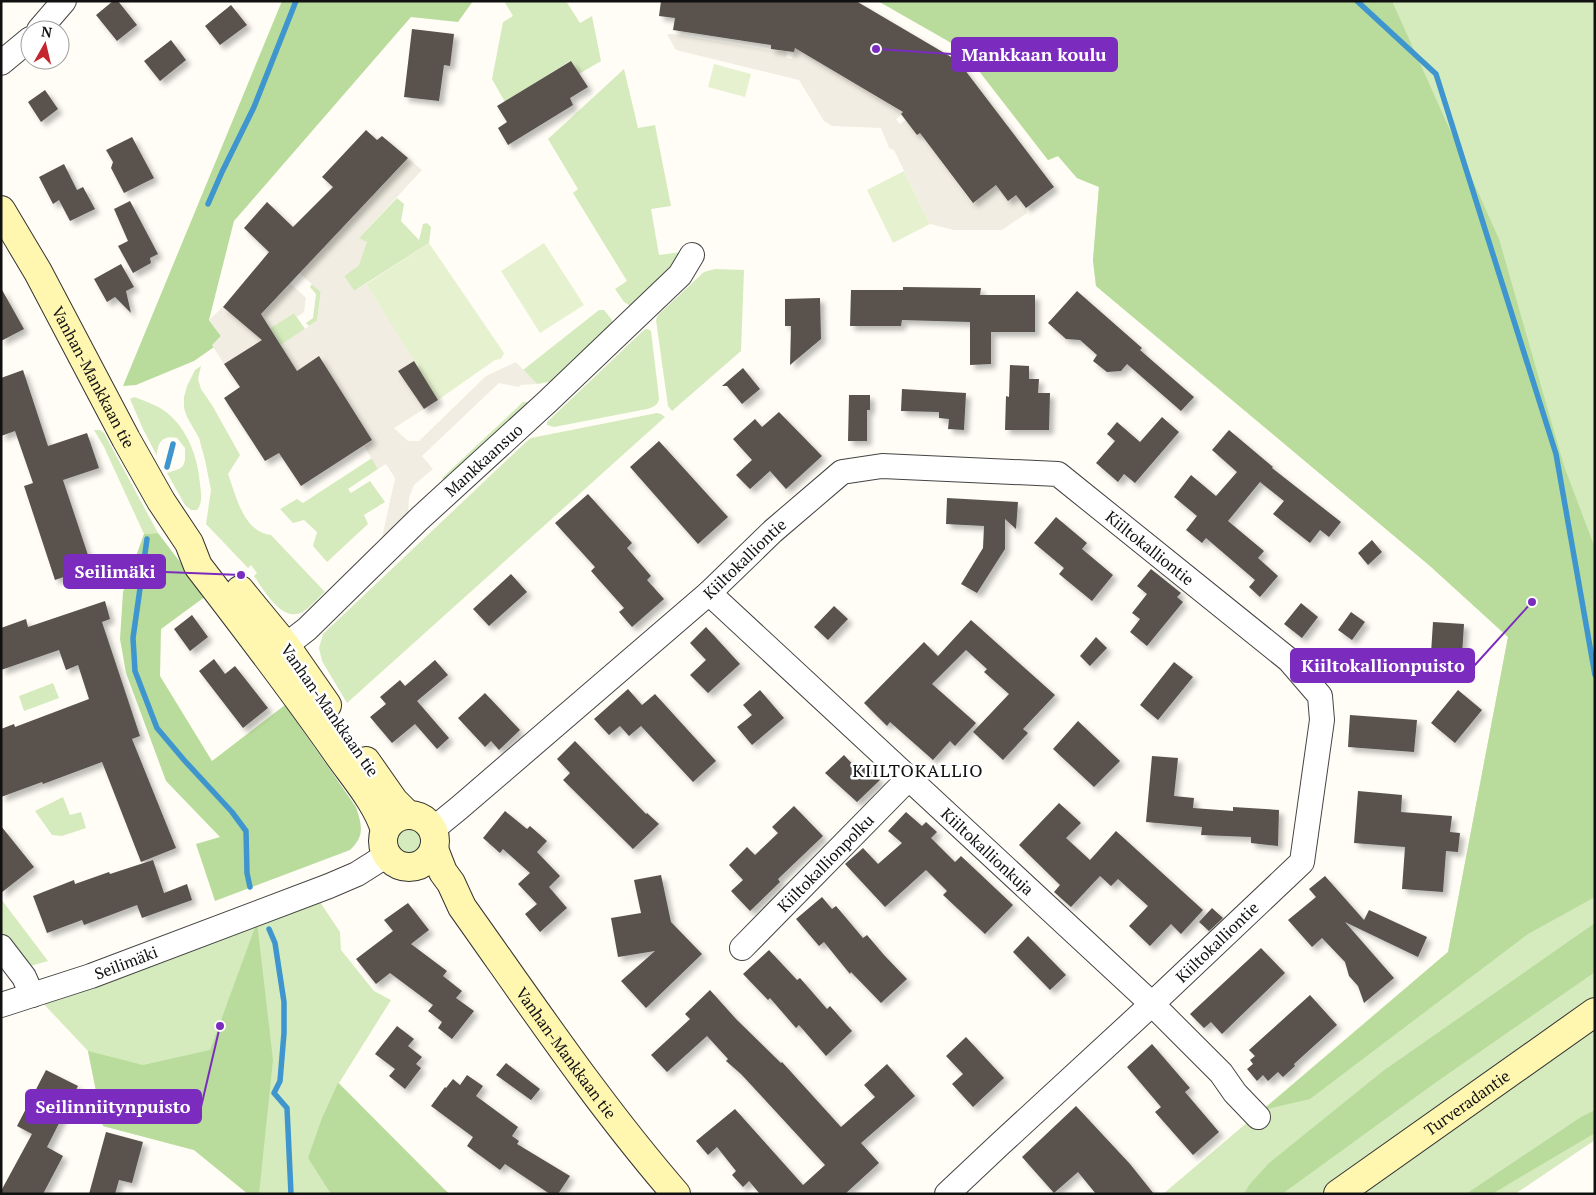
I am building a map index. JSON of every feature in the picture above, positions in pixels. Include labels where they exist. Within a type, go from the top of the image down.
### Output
[{"type":"main road","name":"Vanhan-Mankkaan tie","points":[[1,210],[38,272],[130,446],[161,500],[189,543],[198,566],[277,652],[385,789],[408,815]]},
{"type":"main road","name":"Vanhan-Mankkaan tie","points":[[277,652],[381,818],[393,851],[440,894],[462,907]]},
{"type":"main road","points":[[408,815],[420,817],[427,822],[433,839],[427,859],[417,865],[393,851],[388,825],[395,819],[408,815]]},
{"type":"main road","name":"Vanhan-Mankkaan tie","points":[[433,839],[443,872],[451,883],[462,907],[594,1091],[676,1194]]},
{"type":"main road","name":"Turveradantie","points":[[1338,1194],[1595,1012]]},
{"type":"street","points":[[48,20],[64,1]]},
{"type":"street","points":[[1,63],[20,47]]},
{"type":"street","name":"Mankkaansuo","points":[[277,652],[313,622],[418,520],[547,402],[673,281],[692,255]]},
{"type":"street","name":"Kiiltokalliontie","points":[[433,839],[459,808],[709,593],[773,531],[842,472],[882,466],[1058,474],[1290,660],[1320,696],[1322,720],[1302,862],[947,1194]]},
{"type":"street","name":"Kiiltokallionkuja","points":[[709,593],[1152,1004],[1221,1074],[1235,1093],[1258,1117]]},
{"type":"street","name":"Kiiltokallionpolku","points":[[742,948],[908,779]]},
{"type":"street","name":"Seilimäki","points":[[1,1005],[109,969],[321,890],[357,874],[393,851]]},
{"type":"street","points":[[1,947],[24,977],[32,994]]},
{"type":"green space","points":[[282,1],[473,1],[458,22],[411,17],[234,221],[209,320],[221,336],[213,345],[214,347],[194,361],[136,385],[123,386]]},
{"type":"green space","points":[[504,1],[566,1],[580,23],[592,16],[601,61],[579,74],[570,61],[505,102],[492,79],[503,22],[513,16]]},
{"type":"green space","points":[[878,1],[1595,1],[1595,1001],[1321,1194],[1163,1194],[1448,952],[1508,637],[1430,566],[1096,286],[1093,260],[1099,187],[1077,178],[1058,156],[1048,160],[962,49]]},
{"type":"green space","points":[[878,1],[1392,1],[1499,239],[1564,466],[1595,548],[1595,897],[1528,934],[1310,1099],[1263,1110],[1448,952],[1508,637],[1430,566],[1096,286],[1093,260],[1099,187],[1077,178],[1058,156],[1048,160],[962,49]]},
{"type":"green space","points":[[714,64],[751,74],[745,97],[708,87]]},
{"type":"green space","points":[[624,69],[638,128],[655,125],[671,206],[651,209],[659,255],[681,252],[679,259],[632,307],[624,302],[615,289],[627,281],[573,193],[578,189],[548,139]]},
{"type":"green space","points":[[904,171],[930,224],[893,243],[867,190]]},
{"type":"green space","points":[[397,198],[404,204],[401,221],[419,240],[423,224],[427,223],[431,227],[429,243],[354,291],[344,276],[359,265],[358,239]]},
{"type":"green space","points":[[429,243],[504,353],[501,359],[495,360],[438,400],[366,284]]},
{"type":"green space","points":[[544,243],[584,305],[540,333],[501,271]]},
{"type":"green space","points":[[715,269],[744,270],[741,351],[672,411],[668,406],[656,320],[658,315],[704,272]]},
{"type":"green space","points":[[312,284],[321,292],[317,321],[309,326],[306,323],[313,318],[316,294],[310,287]]},
{"type":"green space","points":[[599,310],[604,310],[612,320],[613,326],[554,381],[537,384],[523,370]]},
{"type":"green space","points":[[294,313],[305,329],[281,345],[270,328]]},
{"type":"green space","points":[[645,329],[651,331],[659,398],[657,404],[647,409],[554,427],[547,425],[547,422]]},
{"type":"green space","points":[[201,366],[198,379],[201,389],[240,455],[228,474],[242,511],[254,527],[261,532],[271,535],[325,592],[304,611],[296,614],[289,613],[275,604],[254,576],[257,573],[251,565],[248,568],[206,524],[211,490],[199,438],[184,408],[187,386],[195,370]]},
{"type":"green space","points":[[134,397],[155,405],[166,412],[186,435],[194,454],[199,474],[201,498],[197,510],[191,510],[185,505],[167,473],[183,466],[185,448],[177,438],[168,438],[160,443],[157,456],[130,399]]},
{"type":"green space","points":[[523,402],[527,402],[529,405],[448,484],[442,478]]},
{"type":"green space","points":[[657,413],[665,417],[347,703],[322,661],[319,648],[323,634],[527,441],[531,438]]},
{"type":"green space","points":[[94,430],[100,430],[104,433],[158,533],[144,534],[104,447]]},
{"type":"green space","points":[[372,458],[378,469],[348,489],[351,493],[370,481],[385,502],[364,515],[368,524],[327,562],[313,546],[317,532],[304,520],[293,523],[280,509],[297,499],[303,503]]},
{"type":"green space","points":[[158,533],[206,596],[161,629],[160,676],[212,761],[285,705],[356,807],[361,825],[358,840],[350,850],[215,901],[196,844],[220,837],[166,781],[126,673],[120,639],[123,592],[144,534]]},
{"type":"green space","points":[[53,683],[59,698],[24,711],[19,696]]},
{"type":"green space","points":[[63,797],[70,815],[81,812],[86,828],[62,836],[52,835],[35,811]]},
{"type":"green space","points":[[409,829],[417,833],[421,841],[417,849],[409,853],[401,849],[397,841],[401,833]]},
{"type":"green space","points":[[1,899],[48,961],[27,967],[1,932]]},
{"type":"green space","points":[[318,899],[340,932],[341,950],[374,991],[391,1000],[339,1083],[449,1194],[248,1194],[194,1150],[103,1126],[88,1051],[39,999]]},
{"type":"green space","points":[[257,922],[273,1060],[259,1194],[248,1194],[194,1150],[103,1126],[88,1051],[143,1065],[210,1050]]},
{"type":"green space","points":[[1595,923],[1595,972],[1435,1083],[1282,1194],[1244,1194],[1249,1185],[1269,1163],[1383,1071]]},
{"type":"green space","points":[[1595,1023],[1595,1140],[1515,1194],[1354,1194]]},
{"type":"green space","points":[[338,1083],[449,1194],[331,1194],[308,1158],[322,1118]]},
{"type":"green space","points":[[1595,1110],[1595,1133],[1492,1194],[1466,1194],[1581,1117]]},
{"type":"shaded area","points":[[667,34],[774,51],[787,51],[786,58],[792,59],[795,48],[903,113],[896,119],[900,124],[906,120],[917,135],[920,133],[972,203],[996,185],[1016,195],[1026,208],[1027,213],[1002,230],[954,230],[930,224],[894,150],[889,148],[881,128],[832,126],[824,121],[799,80],[676,50]]},
{"type":"shaded area","points":[[408,158],[422,170],[359,238],[367,242],[359,265],[344,276],[354,291],[366,284],[414,361],[398,371],[424,409],[394,428],[408,441],[419,441],[486,376],[516,362],[537,384],[520,385],[519,387],[499,383],[422,456],[433,469],[414,485],[409,498],[408,514],[387,543],[382,538],[395,478],[386,464],[378,469],[364,446],[372,440],[319,357],[297,371],[281,345],[317,321],[321,292],[299,273]]},
{"type":"shaded area","points":[[290,283],[306,298],[304,312],[297,317],[294,313],[270,328],[261,314]]},
{"type":"shaded area","points":[[223,307],[267,338],[224,364],[212,345],[221,336],[209,320]]},
{"type":"building","points":[[113,1],[118,1],[137,25],[117,41],[96,15]]},
{"type":"building","points":[[661,1],[856,1],[958,61],[1054,187],[1026,208],[1016,195],[1008,201],[996,185],[973,203],[920,133],[917,135],[901,114],[903,112],[795,48],[794,52],[771,49],[771,45],[673,30],[675,18],[659,16]]},
{"type":"building","points":[[231,5],[247,25],[220,45],[205,26]]},
{"type":"building","points":[[412,29],[454,34],[450,66],[444,65],[439,101],[404,97]]},
{"type":"building","points":[[171,40],[186,60],[160,81],[144,61]]},
{"type":"building","points":[[571,61],[588,87],[570,98],[573,105],[508,145],[498,128],[507,122],[497,106]]},
{"type":"building","points":[[45,90],[58,109],[41,122],[28,102]]},
{"type":"building","points":[[366,130],[377,140],[382,136],[408,158],[261,314],[297,371],[319,356],[372,440],[301,486],[279,453],[265,461],[224,398],[240,387],[224,364],[262,340],[223,307],[269,252],[244,228],[267,202],[293,227],[333,187],[322,177]]},
{"type":"building","points":[[132,137],[154,178],[124,193],[111,168],[113,162],[106,150]]},
{"type":"building","points":[[64,164],[77,190],[83,187],[95,209],[70,221],[59,200],[53,204],[39,177]]},
{"type":"building","points":[[130,201],[158,254],[150,258],[151,263],[133,273],[118,246],[128,241],[114,209]]},
{"type":"building","points":[[121,264],[134,287],[126,291],[131,313],[115,297],[107,302],[94,279]]},
{"type":"building","points":[[903,287],[981,288],[980,295],[1035,295],[1035,332],[991,332],[991,364],[970,365],[970,322],[902,320],[901,326],[850,326],[851,290],[903,290]]},
{"type":"building","points":[[1,288],[24,329],[1,341]]},
{"type":"building","points":[[1077,291],[1194,397],[1181,411],[1127,364],[1121,371],[1107,372],[1093,361],[1097,355],[1080,340],[1066,339],[1048,323]]},
{"type":"building","points":[[820,298],[821,339],[790,365],[791,326],[785,326],[785,299]]},
{"type":"building","points":[[414,361],[438,400],[424,409],[398,371]]},
{"type":"building","points":[[1010,365],[1029,366],[1029,379],[1039,379],[1038,393],[1050,393],[1049,430],[1005,430],[1006,396],[1009,397]]},
{"type":"building","points":[[743,368],[760,389],[742,404],[727,386],[722,386]]},
{"type":"building","points":[[23,370],[48,446],[87,433],[99,468],[63,480],[92,567],[55,580],[24,486],[33,483],[15,431],[1,436],[1,378]]},
{"type":"building","points":[[902,389],[966,393],[964,430],[948,429],[949,419],[939,418],[939,412],[901,411]]},
{"type":"building","points":[[849,395],[870,395],[870,410],[867,410],[867,441],[848,441]]},
{"type":"building","points":[[779,412],[822,456],[786,489],[770,471],[750,489],[736,475],[752,460],[733,439],[755,419],[762,427]]},
{"type":"building","points":[[1162,417],[1179,432],[1135,483],[1124,474],[1118,482],[1096,463],[1115,441],[1107,434],[1117,422],[1140,442]]},
{"type":"building","points":[[1229,430],[1272,468],[1341,522],[1329,537],[1320,530],[1310,543],[1273,514],[1284,501],[1260,482],[1228,521],[1264,551],[1258,558],[1278,576],[1260,597],[1249,587],[1255,580],[1206,538],[1202,543],[1186,530],[1197,516],[1174,497],[1191,475],[1216,496],[1237,472],[1212,450]]},
{"type":"building","points":[[659,441],[728,517],[698,544],[630,467]]},
{"type":"building","points":[[588,494],[632,543],[627,548],[651,576],[647,580],[664,599],[632,627],[619,612],[624,608],[591,571],[595,567],[555,523]]},
{"type":"building","points":[[947,498],[1018,502],[1016,529],[1005,519],[1005,549],[977,593],[961,584],[983,548],[984,526],[946,524]]},
{"type":"building","points":[[1056,517],[1087,543],[1082,549],[1113,575],[1092,601],[1059,574],[1064,568],[1034,543]]},
{"type":"building","points":[[1372,540],[1382,552],[1368,565],[1358,553]]},
{"type":"building","points":[[1151,569],[1181,593],[1177,597],[1183,602],[1147,646],[1130,632],[1140,619],[1132,613],[1147,594],[1137,586]]},
{"type":"building","points":[[511,574],[527,592],[489,626],[473,609]]},
{"type":"building","points":[[105,601],[110,619],[102,622],[140,736],[132,739],[176,848],[141,862],[102,762],[1,797],[1,729],[14,724],[15,727],[89,699],[78,665],[66,670],[59,650],[1,670],[1,628],[26,619],[28,627]]},
{"type":"building","points":[[1301,603],[1318,617],[1302,638],[1284,624]]},
{"type":"building","points":[[834,606],[848,619],[828,640],[814,627]]},
{"type":"building","points":[[1351,612],[1365,622],[1352,640],[1338,630]]},
{"type":"building","points":[[192,615],[208,637],[190,651],[174,629]]},
{"type":"building","points":[[971,620],[1055,695],[1023,729],[1028,733],[1003,760],[973,732],[1009,694],[984,672],[987,669],[966,650],[932,684],[976,723],[955,746],[950,741],[933,760],[890,722],[887,726],[864,703],[924,642],[938,656]]},
{"type":"building","points":[[1433,622],[1464,624],[1461,671],[1430,669]]},
{"type":"building","points":[[706,627],[740,664],[708,693],[690,675],[706,660],[690,643]]},
{"type":"building","points":[[1096,637],[1107,648],[1090,666],[1080,656]]},
{"type":"building","points":[[214,659],[225,674],[235,666],[268,708],[243,728],[199,671]]},
{"type":"building","points":[[435,660],[448,675],[417,701],[449,738],[437,749],[415,724],[392,743],[370,717],[386,704],[380,697],[400,680],[405,686]]},
{"type":"building","points":[[1174,662],[1193,677],[1158,720],[1140,705]]},
{"type":"building","points":[[628,689],[642,705],[655,694],[716,761],[693,782],[641,726],[629,736],[620,726],[609,735],[594,719]]},
{"type":"building","points":[[760,690],[784,718],[752,745],[737,727],[752,715],[743,705]]},
{"type":"building","points":[[1458,690],[1482,710],[1455,743],[1431,723]]},
{"type":"building","points":[[485,693],[520,730],[499,750],[491,741],[485,747],[458,718]]},
{"type":"building","points":[[1350,715],[1417,720],[1414,752],[1348,747]]},
{"type":"building","points":[[1078,721],[1120,761],[1094,787],[1053,749]]},
{"type":"building","points":[[575,741],[646,814],[659,824],[633,849],[563,780],[570,773],[557,759]]},
{"type":"building","points":[[844,755],[859,771],[865,765],[880,780],[857,802],[825,773]]},
{"type":"building","points":[[1152,756],[1178,758],[1174,796],[1194,798],[1193,808],[1233,811],[1233,807],[1279,810],[1278,846],[1251,843],[1251,837],[1201,835],[1202,827],[1146,822]]},
{"type":"building","points":[[1358,791],[1402,795],[1401,812],[1452,816],[1450,832],[1460,833],[1458,852],[1446,851],[1443,892],[1402,889],[1405,847],[1354,843]]},
{"type":"building","points":[[1059,803],[1081,823],[1066,838],[1090,860],[1116,831],[1203,910],[1181,934],[1171,924],[1150,946],[1129,926],[1148,906],[1118,879],[1111,886],[1100,876],[1071,907],[1054,892],[1060,885],[1019,845]]},
{"type":"building","points":[[794,806],[823,836],[778,879],[780,882],[750,911],[731,891],[743,880],[729,865],[747,847],[755,855],[778,833],[772,827]]},
{"type":"building","points":[[505,811],[527,829],[530,826],[547,841],[537,852],[560,876],[549,887],[567,908],[540,932],[525,914],[537,904],[518,884],[530,873],[503,849],[500,853],[483,838]]},
{"type":"building","points":[[906,812],[922,826],[926,822],[937,832],[931,838],[955,862],[961,856],[1013,905],[985,934],[943,895],[947,891],[926,870],[885,907],[845,864],[863,848],[878,864],[902,843],[888,831]]},
{"type":"building","points":[[1,826],[34,867],[1,893]]},
{"type":"building","points":[[153,860],[164,893],[187,884],[192,900],[142,918],[137,905],[84,925],[82,920],[47,933],[33,896],[74,880],[75,884]]},
{"type":"building","points":[[661,875],[671,922],[702,954],[646,1008],[621,981],[655,951],[618,957],[611,918],[641,913],[634,880]]},
{"type":"building","points":[[1325,876],[1364,920],[1369,910],[1427,937],[1418,957],[1345,922],[1394,978],[1364,1003],[1358,986],[1349,976],[1345,962],[1322,938],[1312,947],[1288,920],[1316,897],[1309,889]]},
{"type":"building","points":[[822,897],[832,909],[836,906],[863,938],[867,935],[907,979],[881,1003],[851,972],[850,974],[824,942],[819,946],[796,919]]},
{"type":"building","points":[[408,903],[429,930],[411,944],[447,971],[443,976],[462,991],[456,998],[474,1011],[452,1039],[438,1028],[442,1022],[428,1011],[433,1005],[390,973],[376,984],[356,959],[393,931],[384,920]]},
{"type":"building","points":[[1212,908],[1223,918],[1209,931],[1199,922]]},
{"type":"building","points":[[1028,936],[1066,975],[1050,990],[1013,952]]},
{"type":"building","points":[[1261,948],[1285,973],[1222,1034],[1211,1022],[1204,1028],[1190,1014]]},
{"type":"building","points":[[769,950],[797,980],[800,978],[827,1009],[830,1006],[852,1031],[826,1056],[799,1025],[796,1028],[770,998],[768,1000],[743,974]]},
{"type":"building","points":[[710,990],[736,1019],[782,1062],[841,1127],[875,1097],[864,1085],[887,1064],[915,1096],[861,1143],[879,1163],[845,1194],[760,1194],[749,1181],[743,1187],[732,1175],[736,1171],[717,1147],[708,1155],[696,1141],[735,1109],[803,1185],[825,1165],[741,1074],[726,1061],[728,1059],[707,1036],[667,1072],[651,1055],[690,1019],[685,1014]]},
{"type":"building","points":[[1310,995],[1337,1025],[1294,1064],[1295,1066],[1283,1077],[1278,1072],[1268,1081],[1263,1075],[1257,1081],[1247,1069],[1253,1064],[1250,1060],[1255,1056],[1249,1050]]},
{"type":"building","points":[[397,1026],[414,1039],[408,1046],[422,1057],[416,1064],[421,1068],[405,1089],[389,1076],[395,1069],[375,1054]]},
{"type":"building","points":[[966,1037],[1004,1078],[973,1107],[952,1084],[963,1074],[946,1056]]},
{"type":"building","points":[[1152,1044],[1190,1088],[1185,1092],[1219,1132],[1193,1155],[1155,1112],[1161,1107],[1127,1067]]},
{"type":"building","points":[[506,1063],[540,1089],[531,1100],[496,1075]]},
{"type":"building","points":[[46,1070],[78,1086],[47,1147],[63,1156],[43,1194],[1,1194],[32,1134],[17,1126]]},
{"type":"building","points":[[467,1075],[483,1086],[476,1096],[518,1127],[512,1136],[519,1141],[517,1144],[570,1176],[558,1194],[550,1194],[505,1164],[500,1170],[467,1146],[473,1137],[431,1106],[453,1079],[460,1085]]},
{"type":"building","points":[[1076,1106],[1130,1164],[1154,1194],[1096,1194],[1078,1172],[1054,1193],[1022,1157]]},
{"type":"building","points":[[106,1132],[143,1142],[132,1183],[119,1180],[115,1194],[89,1194]]},
{"type":"waterway","points":[[208,204],[254,107],[296,1]]},
{"type":"waterway","points":[[1357,1],[1436,74],[1556,454],[1595,675]]},
{"type":"waterway","points":[[167,467],[173,444]]},
{"type":"waterway","points":[[147,539],[133,638],[135,671],[157,728],[232,812],[246,831],[247,873],[250,887]]},
{"type":"waterway","points":[[269,929],[275,943],[284,1002],[284,1033],[280,1081],[274,1093],[287,1108],[291,1194]]},
{"type":"place","name":"Mankkaan koulu","points":[[876,49]]},
{"type":"place","name":"Seilimäki","points":[[241,575]]},
{"type":"place","name":"Kiiltokallionpuisto","points":[[1532,602]]},
{"type":"place","name":"Seilinniitynpuisto","points":[[220,1026]]},
{"type":"district","name":"KIILTOKALLIO","points":[[918,770]]}]
